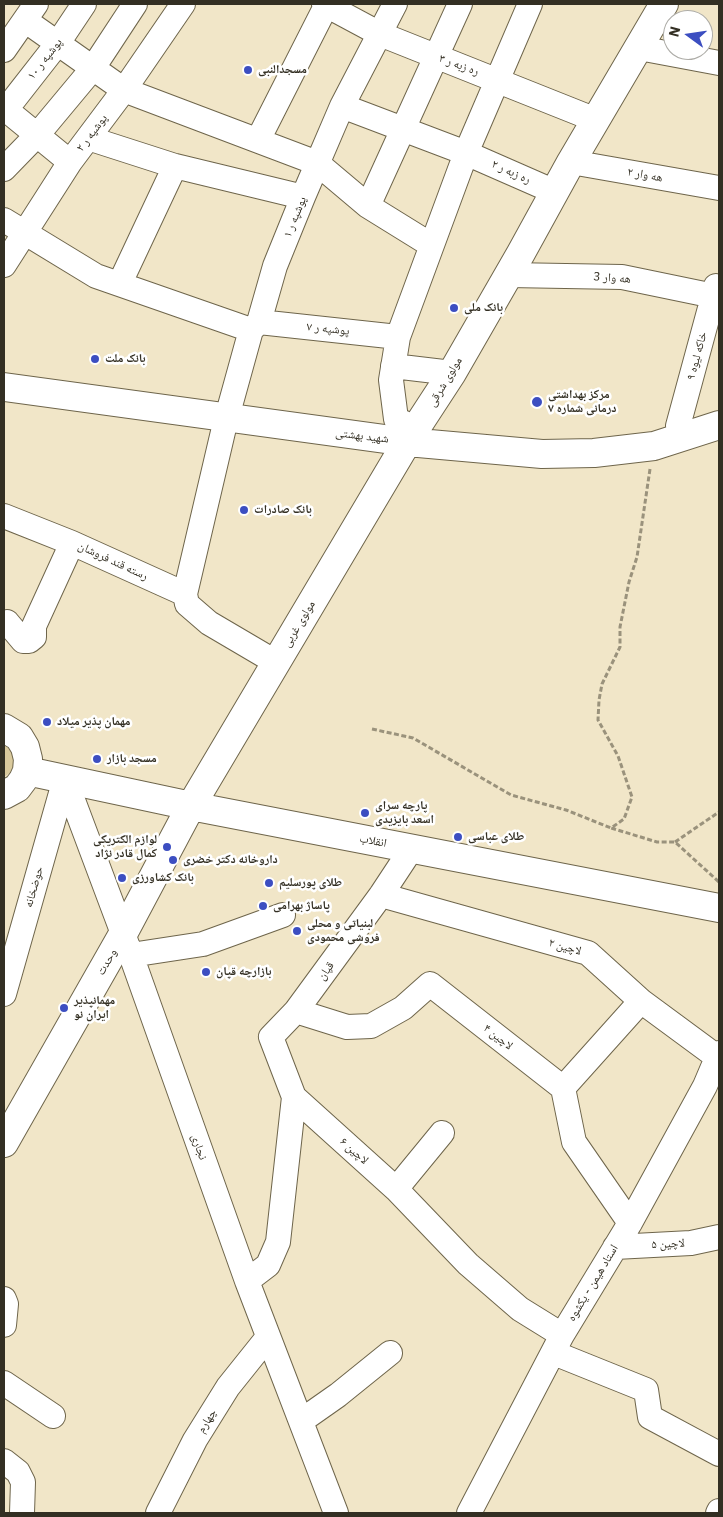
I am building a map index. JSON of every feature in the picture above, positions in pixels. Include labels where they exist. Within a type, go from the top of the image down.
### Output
[{"type":"main road","name":"مولوی شرقی","points":[[412,436],[452,373],[509,275],[571,162],[639,48],[660,5]]},
{"type":"main road","name":"شهید بهشتی","points":[[4,374],[228,412]]},
{"type":"main road","name":"شهید بهشتی","points":[[4,387],[228,412],[542,454],[594,453],[654,446],[719,425]]},
{"type":"main road","name":"شهید بهشتی","points":[[412,436],[574,443],[642,436],[719,413]]},
{"type":"main road","name":"مولوی غربی","points":[[191,806],[412,436]]},
{"type":"main road","points":[[4,728],[19,737],[26,747],[28,759],[28,770],[17,788],[4,795]]},
{"type":"main road","name":"انقلاب","points":[[28,770],[191,806],[719,908]]},
{"type":"main road","name":"وحدت","points":[[4,1143],[127,944],[191,806]]},
{"type":"street","name":"پوشپه ر ۱۰","points":[[4,109],[58,44],[84,4]]},
{"type":"street","points":[[4,169],[38,134],[93,68],[135,4]]},
{"type":"street","name":"پوشپه ر ۲","points":[[4,265],[70,162],[124,90],[182,4]]},
{"type":"street","points":[[258,140],[326,4]]},
{"type":"street","name":"ره زبه ر ۳","points":[[326,4],[380,34],[596,120]]},
{"type":"street","name":"۱ پوشپه ر","points":[[184,594],[228,412],[275,266],[342,106],[395,4]]},
{"type":"street","points":[[368,206],[460,4]]},
{"type":"street","points":[[412,436],[396,419],[391,380],[398,337],[466,153],[530,4]]},
{"type":"street","points":[[4,50],[31,12],[58,44],[124,90],[317,163],[368,206],[431,245]]},
{"type":"street","points":[[639,48],[719,63]]},
{"type":"street","name":"ره زبه ر ۲","points":[[342,106],[466,153],[555,192]]},
{"type":"street","points":[[4,109],[38,134],[70,162]]},
{"type":"street","points":[[88,138],[176,166],[303,198]]},
{"type":"street","name":"هه وار ۲","points":[[571,162],[719,188]]},
{"type":"street","points":[[120,283],[176,166]]},
{"type":"street","name":"پوشپه ر ۷","points":[[4,220],[96,276],[255,326],[398,337]]},
{"type":"street","name":"هه وار 3","points":[[509,275],[622,276],[715,291]]},
{"type":"street","name":"خاکه لیوه ۹","points":[[678,426],[715,291]]},
{"type":"street","points":[[393,366],[452,373]]},
{"type":"street","name":"رسته قند فروشان","points":[[4,516],[72,542],[184,594],[188,604],[209,623],[277,663]]},
{"type":"street","points":[[4,626],[6,622],[23,641],[29,641],[34,637],[34,626],[72,542]]},
{"type":"street","name":"نجاری","points":[[65,779],[127,944],[268,1338],[336,1513]]},
{"type":"street","name":"حوضخانه","points":[[4,994],[65,779]]},
{"type":"street","name":"قپان","points":[[294,1097],[271,1037],[296,1011],[382,895],[412,848]]},
{"type":"street","name":"لاچین ۲","points":[[382,895],[588,953],[641,1001],[718,1055]]},
{"type":"street","points":[[127,944],[203,944],[283,915]]},
{"type":"street","name":"لاچین ۴","points":[[296,1011],[348,1027],[371,1026],[402,1008],[430,984],[562,1088]]},
{"type":"street","points":[[630,1223],[574,1142],[562,1088],[641,1001]]},
{"type":"street","name":"استاد هیمن - یکشوه","points":[[469,1513],[558,1344],[630,1223],[712,1093],[718,1055]]},
{"type":"street","points":[[247,1281],[268,1266],[278,1242],[294,1097]]},
{"type":"street","name":"لاچین ۶","points":[[294,1097],[396,1189],[468,1264],[558,1344],[646,1390],[650,1417],[719,1454]]},
{"type":"street","points":[[396,1189],[442,1133]]},
{"type":"street","name":"لاچین ۵","points":[[616,1247],[691,1243],[719,1237]]},
{"type":"street","points":[[4,1299],[6,1304],[4,1325]]},
{"type":"street","name":"چهارم","points":[[158,1513],[195,1440],[228,1387],[268,1338]]},
{"type":"street","points":[[301,1421],[338,1395],[390,1353]]},
{"type":"street","points":[[4,1382],[53,1416]]},
{"type":"street","points":[[4,1461],[18,1472],[23,1482],[22,1513]]},
{"type":"path","points":[[611,828],[624,819],[632,797],[618,756],[598,720],[599,700],[602,684],[620,647],[620,628],[629,582],[637,557],[654,446]]},
{"type":"path","points":[[372,728],[413,738],[510,795],[566,810],[611,828],[657,842],[675,842],[719,812]]},
{"type":"path","points":[[675,842],[719,882]]},
{"type":"shaded area","points":[[4,745],[11,750],[15,761],[11,772],[4,777]]},
{"type":"place","name":"مسجدالنبی","points":[[248,70]]},
{"type":"place","name":"بانک ملی","points":[[454,308]]},
{"type":"place","name":"بانک ملت","points":[[95,359]]},
{"type":"place","name":"مرکز بهداشتی درمانی شماره ۷","points":[[537,402]]},
{"type":"place","name":"بانک صادرات","points":[[244,510]]},
{"type":"place","name":"مهمان پذیر میلاد","points":[[47,722]]},
{"type":"place","name":"مسجد بازار","points":[[97,759]]},
{"type":"place","name":"پارچه سرای اسعد بایزیدی","points":[[365,813]]},
{"type":"place","name":"طلای عباسی","points":[[458,837]]},
{"type":"place","name":"لوازم الکتریکی کمال قادر نژاد","points":[[167,847]]},
{"type":"place","name":"داروخانه دکتر خضری","points":[[173,860]]},
{"type":"place","name":"بانک کشاورزی","points":[[122,878]]},
{"type":"place","name":"طلای پورسلیم","points":[[269,883]]},
{"type":"place","name":"پاساژ بهرامی","points":[[263,906]]},
{"type":"place","name":"لبنیاتی و محلی فروشی محمودی","points":[[297,931]]},
{"type":"place","name":"بازارچه قپان","points":[[206,972]]},
{"type":"place","name":"مهمانپذیر ایران نو","points":[[64,1008]]}]
